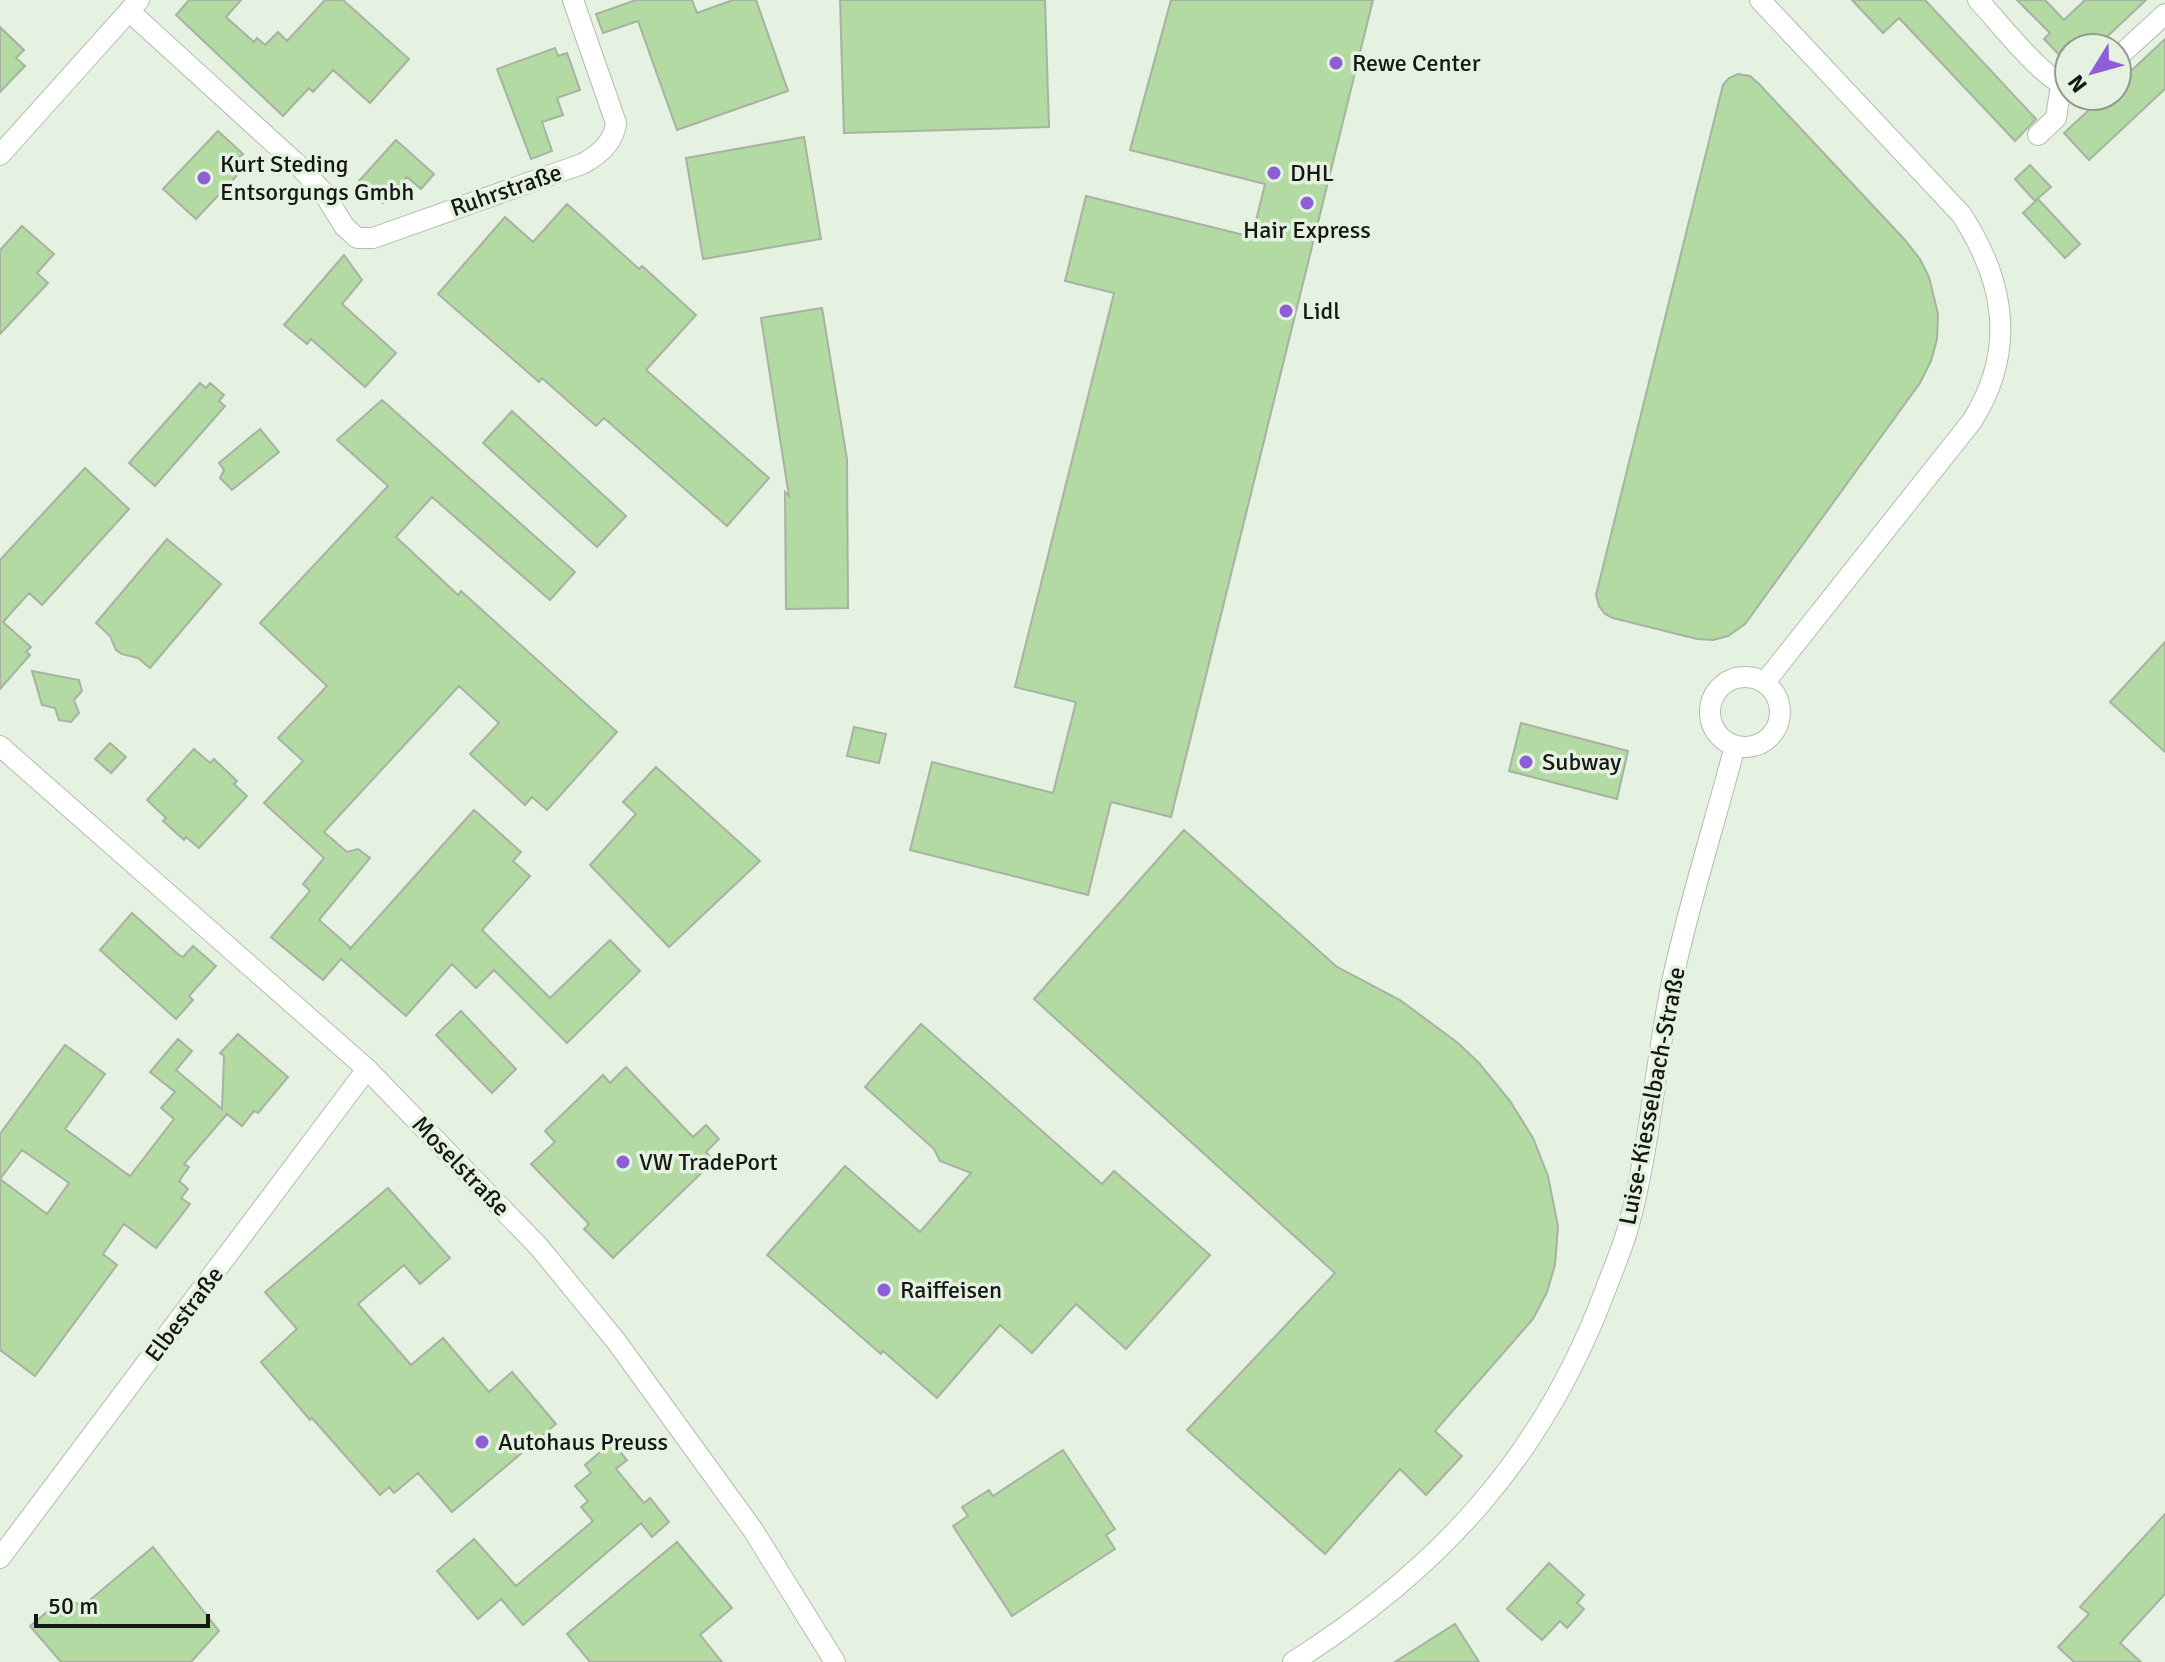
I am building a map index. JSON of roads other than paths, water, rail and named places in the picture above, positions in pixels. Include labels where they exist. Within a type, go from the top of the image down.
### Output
[{"type":"street","name":"Ruhrstraße","points":[[0,155],[134,5],[299,166],[323,192],[344,226],[357,238],[373,238],[582,164],[596,156],[615,135],[616,123],[573,0]]},
{"type":"street","points":[[1760,0],[1961,214],[1976,237],[1993,278],[2002,333],[2001,346],[1983,403],[1972,421],[1765,682]]},
{"type":"street","points":[[1978,0],[2053,78]]},
{"type":"street","points":[[2133,43],[2165,14]]},
{"type":"street","points":[[2038,135],[2056,118],[2058,112]]},
{"type":"street","points":[[1745,676],[1765,682],[1776,695],[1780,711],[1772,734],[1759,744],[1735,746],[1717,734],[1710,720],[1710,704],[1714,693],[1732,679],[1745,676]]},
{"type":"street","name":"Moselstraße","points":[[0,746],[367,1069],[539,1247],[616,1341],[753,1530],[835,1662]]},
{"type":"street","name":"Luise-Kiesselbach-Straße","points":[[1293,1662],[1377,1604],[1456,1534],[1525,1449],[1578,1356],[1628,1230],[1646,1146],[1674,972],[1735,746]]},
{"type":"street","name":"Elbestraße","points":[[0,1558],[367,1069]]},
{"type":"place","name":"Rewe Center","points":[[1336,63]]},
{"type":"place","name":"DHL","points":[[1274,173]]},
{"type":"place","name":"Kurt Steding Entsorgungs Gmbh","points":[[204,178]]},
{"type":"place","name":"Hair Express","points":[[1307,203]]},
{"type":"place","name":"Lidl","points":[[1286,311]]},
{"type":"place","name":"Subway","points":[[1526,762]]},
{"type":"place","name":"VW TradePort","points":[[623,1162]]},
{"type":"place","name":"Raiffeisen","points":[[884,1290]]},
{"type":"place","name":"Autohaus Preuss","points":[[482,1442]]}]
